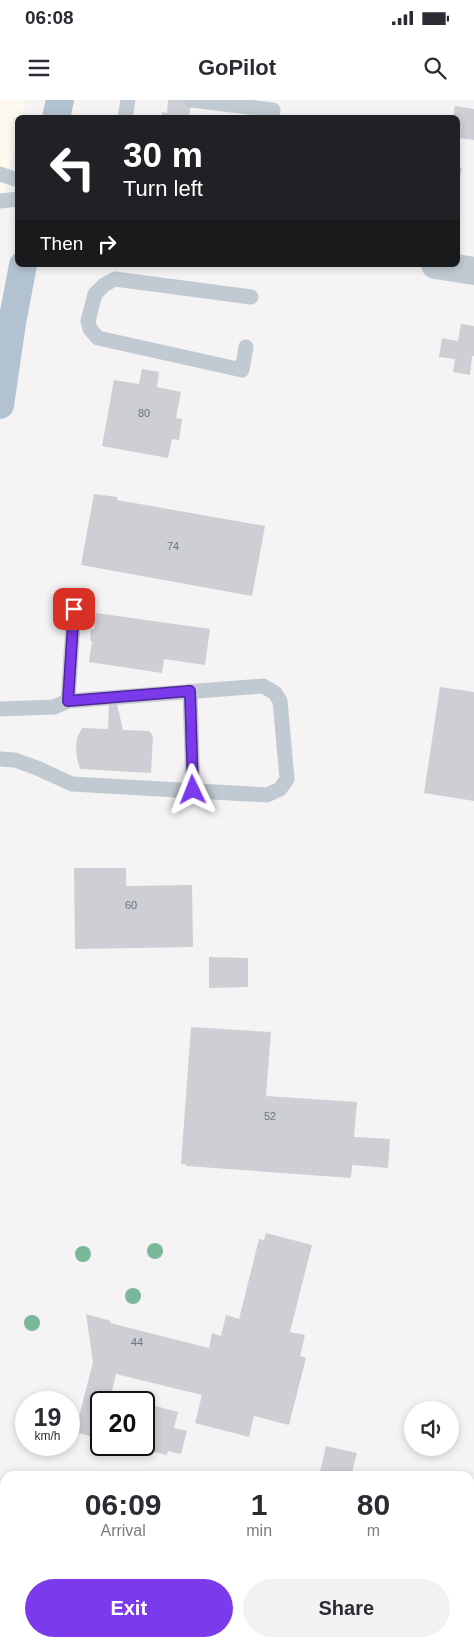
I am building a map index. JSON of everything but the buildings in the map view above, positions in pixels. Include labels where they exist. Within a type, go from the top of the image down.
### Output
[{"type":"main road","points":[[57,115],[60,100]]},
{"type":"main road","points":[[0,405],[23,267]]},
{"type":"street","points":[[449,267],[474,271]]},
{"type":"lane","points":[[126,115],[128,100]]},
{"type":"lane","points":[[192,100],[272,114]]},
{"type":"lane","points":[[0,174],[15,179]]},
{"type":"lane","points":[[0,201],[15,199]]},
{"type":"lane","points":[[246,347],[242,370],[98,338],[90,329],[88,321],[95,294],[114,279],[251,297]]},
{"type":"lane","points":[[68,701],[74,609]]},
{"type":"lane","points":[[0,709],[54,707],[68,701],[263,686],[275,693],[280,701],[287,779],[280,789],[267,795],[72,784],[15,760],[0,759]]},
{"type":"lane","points":[[190,691],[193,790]]},
{"type":"shaded area","points":[[0,100],[26,100],[22,115],[15,115],[15,144],[0,208]]},
{"type":"route","points":[[74,609],[68,701],[190,691],[193,790]]}]
